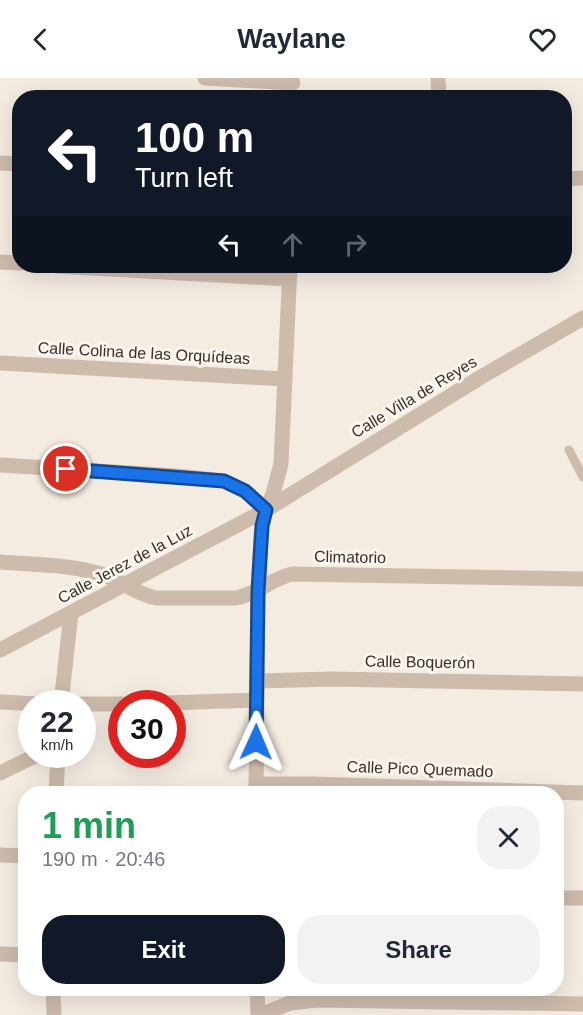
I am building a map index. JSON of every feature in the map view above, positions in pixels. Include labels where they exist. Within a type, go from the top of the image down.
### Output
[{"type":"street","points":[[205,78],[293,86]]},
{"type":"street","points":[[256,786],[258,591],[262,526],[281,464],[289,273]]},
{"type":"street","name":"Calle Villa de Reyes","points":[[266,510],[481,377],[583,318]]},
{"type":"street","name":"Calle Colina de las Orquídeas","points":[[0,363],[285,379]]},
{"type":"street","points":[[0,465],[217,479],[234,484],[266,510]]},
{"type":"street","name":"Calle Jerez de la Luz","points":[[0,650],[266,510]]},
{"type":"street","name":"Climatorio","points":[[0,562],[79,569],[103,575],[145,596],[156,598],[236,598],[258,591],[279,578],[292,574],[583,579]]},
{"type":"street","points":[[63,690],[71,613]]},
{"type":"street","name":"Calle Boquerón","points":[[257,681],[333,679],[583,684]]},
{"type":"street","points":[[186,702],[257,700]]},
{"type":"street","points":[[0,702],[18,703]]},
{"type":"street","points":[[0,773],[18,764]]},
{"type":"street","points":[[56,786],[57,768]]},
{"type":"street","name":"Calle Pico Quemado","points":[[290,786],[312,784],[380,786]]},
{"type":"street","name":"Calle Pico Quemado","points":[[564,791],[583,792]]},
{"type":"street","points":[[0,855],[18,855]]},
{"type":"street","points":[[564,898],[583,898]]},
{"type":"street","points":[[0,954],[18,955]]},
{"type":"street","points":[[53,996],[54,1015]]},
{"type":"street","points":[[258,996],[260,1015],[290,1003],[317,1000],[583,1004]]},
{"type":"lane","points":[[569,450],[583,477]]},
{"type":"route","points":[[66,469],[210,478],[234,484],[266,510],[262,526],[258,591],[256,742]]}]
